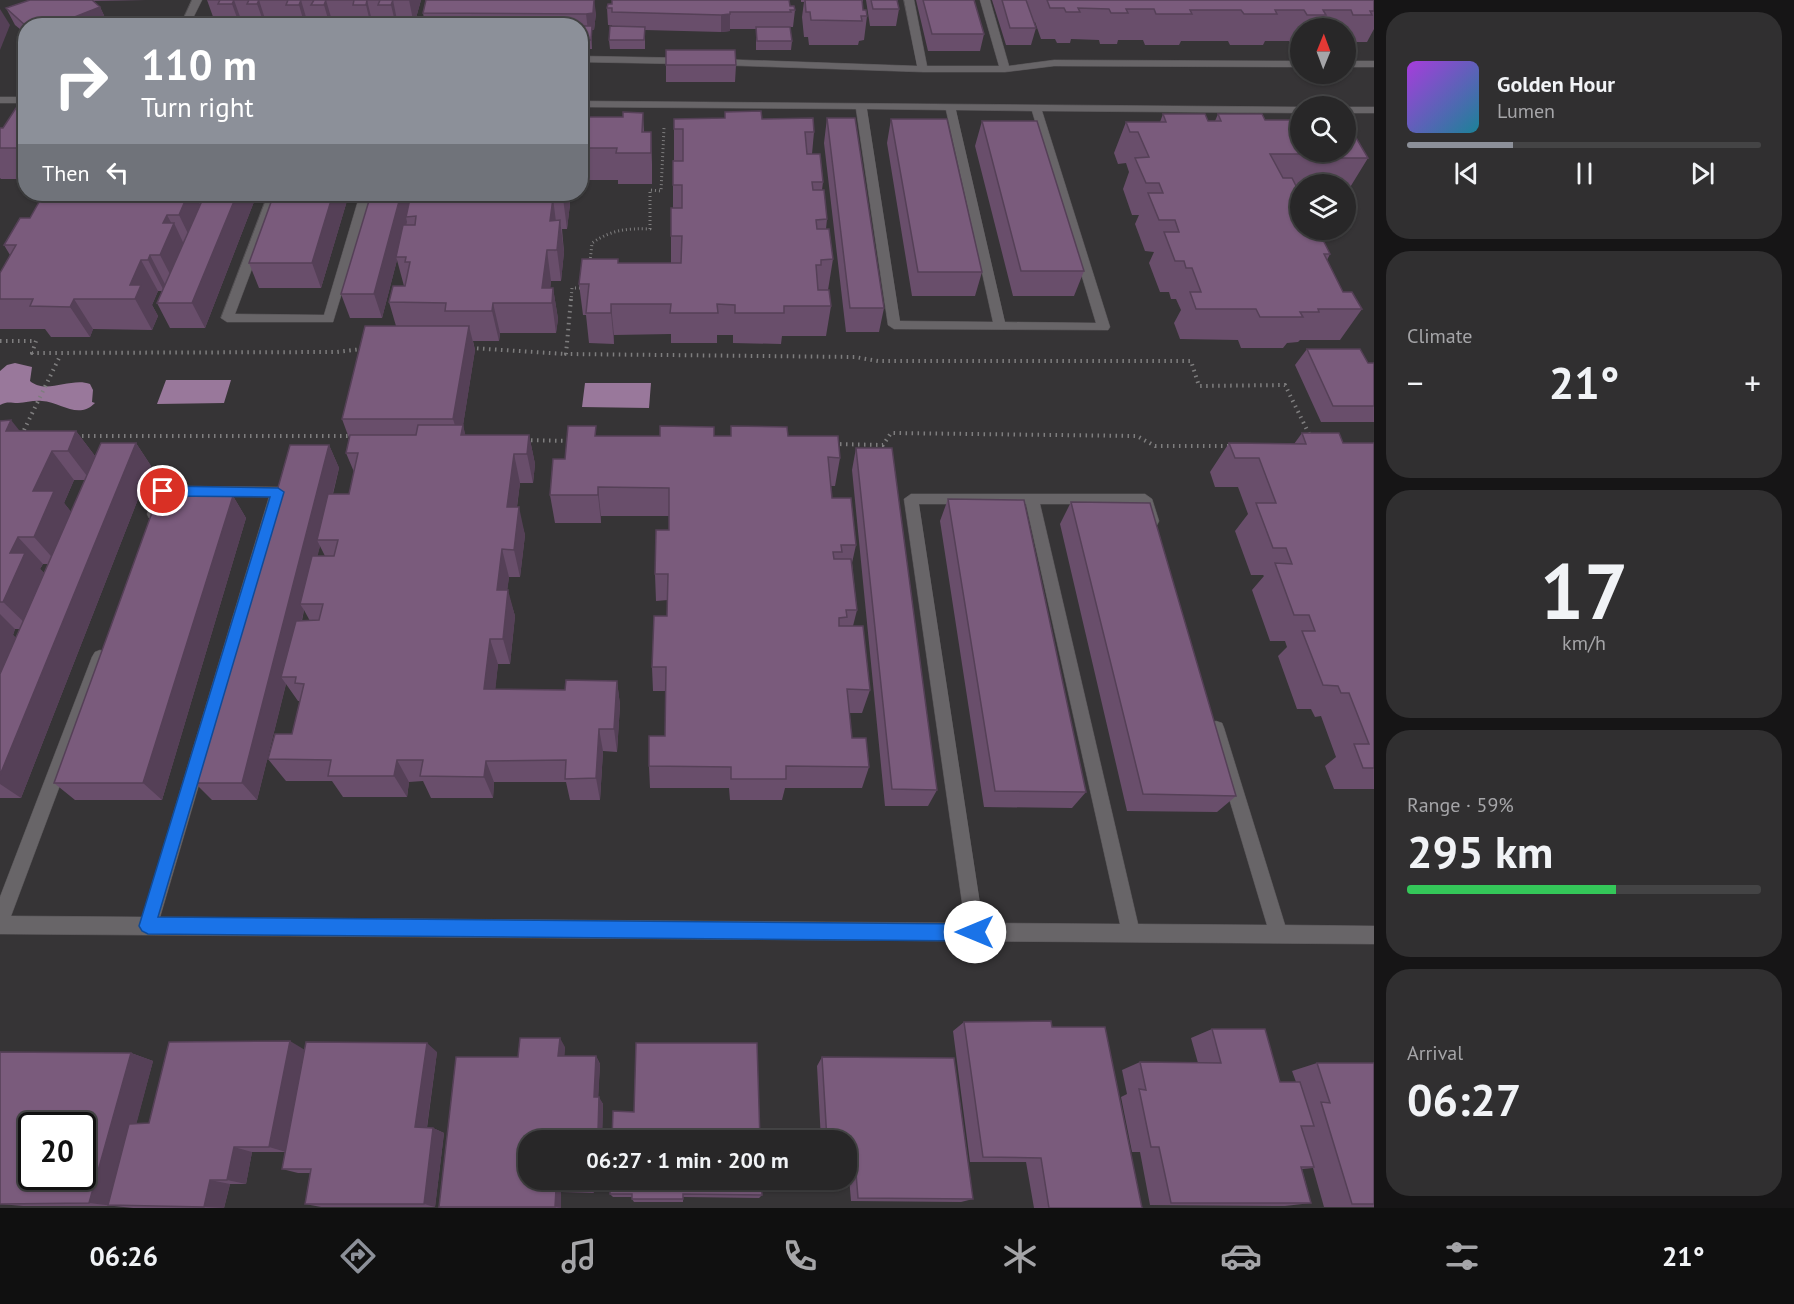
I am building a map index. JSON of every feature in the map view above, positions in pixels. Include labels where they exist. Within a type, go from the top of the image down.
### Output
[{"type":"lane","points":[[188,18],[197,0]]},
{"type":"lane","points":[[909,0],[923,69]]},
{"type":"lane","points":[[985,0],[1005,69]]},
{"type":"lane","points":[[588,59],[694,61]]},
{"type":"lane","points":[[705,62],[923,69],[1005,69],[1054,63],[1290,64]]},
{"type":"lane","points":[[1356,64],[1374,64]]},
{"type":"lane","points":[[0,100],[18,100]]},
{"type":"lane","points":[[588,104],[1290,110]]},
{"type":"lane","points":[[861,106],[894,325],[1104,327],[1036,108]]},
{"type":"lane","points":[[950,107],[1000,326]]},
{"type":"lane","points":[[1356,110],[1372,110],[1374,125]]},
{"type":"lane","points":[[271,201],[227,318],[329,319],[364,201]]},
{"type":"lane","points":[[148,926],[278,492],[163,491],[150,524]]},
{"type":"lane","points":[[975,932],[911,498],[1145,499],[1156,534]]},
{"type":"lane","points":[[1032,499],[1131,933]]},
{"type":"lane","points":[[104,645],[0,923],[1374,935]]},
{"type":"lane","points":[[1212,717],[1279,934]]},
{"type":"path","points":[[590,270],[592,243],[601,236],[617,229],[650,229],[650,190],[661,191],[664,127]]},
{"type":"path","points":[[566,354],[572,288],[589,288]]},
{"type":"path","points":[[0,342],[36,341],[32,354],[337,352],[364,349]]},
{"type":"path","points":[[468,348],[566,354],[855,357],[890,361],[1191,362],[1199,386],[1285,385],[1314,445]]},
{"type":"path","points":[[24,430],[60,356]]},
{"type":"path","points":[[823,444],[883,445],[891,433],[1137,436],[1155,446],[1234,446]]},
{"type":"path","points":[[72,436],[352,436]]},
{"type":"path","points":[[524,440],[584,441]]},
{"type":"shaded area","points":[[15,363],[32,367],[30,381],[36,385],[51,386],[83,382],[90,384],[93,390],[92,402],[95,403],[82,410],[39,401],[0,405],[0,371],[7,365]]},
{"type":"shaded area","points":[[166,380],[231,380],[224,403],[157,404]]},
{"type":"shaded area","points":[[585,383],[651,383],[649,408],[582,407]]},
{"type":"building","points":[[30,0],[92,0],[100,7],[72,18],[18,19],[6,8]]},
{"type":"building","points":[[220,0],[234,0],[232,4],[218,4]]},
{"type":"building","points":[[249,0],[259,0],[257,4],[247,4]]},
{"type":"building","points":[[288,0],[301,0],[299,5],[286,5]]},
{"type":"building","points":[[314,0],[326,0],[324,5],[311,5]]},
{"type":"building","points":[[354,0],[367,0],[366,5],[353,5]]},
{"type":"building","points":[[380,0],[393,0],[391,5],[378,5]]},
{"type":"building","points":[[426,0],[594,0],[593,13],[586,14],[423,13]]},
{"type":"building","points":[[612,0],[789,0],[790,6],[794,6],[795,10],[790,10],[791,12],[730,12],[730,14],[721,15],[612,12],[612,8],[607,8],[608,4],[612,4]]},
{"type":"building","points":[[805,0],[862,0],[863,10],[866,10],[867,16],[861,16],[862,21],[811,20],[810,12],[806,12]]},
{"type":"building","points":[[871,0],[897,0],[899,9],[873,9]]},
{"type":"building","points":[[923,0],[974,0],[984,34],[932,34]]},
{"type":"building","points":[[1002,0],[1026,0],[1036,28],[1010,28]]},
{"type":"building","points":[[1047,0],[1374,0],[1374,11],[1370,11],[1372,15],[1353,15],[1351,10],[1323,10],[1326,15],[1307,15],[1304,10],[1275,10],[1277,14],[1244,14],[1241,10],[1190,10],[1192,14],[1156,14],[1154,9],[1126,9],[1128,13],[1111,13],[1109,9],[1078,8],[1080,12],[1066,12],[1064,8],[1050,8]]},
{"type":"building","points":[[588,26],[592,26],[591,40],[588,40]]},
{"type":"building","points":[[610,26],[645,27],[644,40],[609,40]]},
{"type":"building","points":[[756,27],[790,27],[792,41],[757,41]]},
{"type":"building","points":[[666,50],[735,50],[736,65],[666,65]]},
{"type":"building","points":[[18,108],[17,148],[0,148],[0,128],[3,128]]},
{"type":"building","points":[[761,111],[762,119],[813,118],[814,132],[805,132],[807,154],[820,154],[823,182],[812,182],[813,190],[824,190],[827,219],[816,220],[817,229],[829,229],[833,259],[821,260],[821,265],[816,265],[818,290],[829,290],[831,306],[784,306],[784,313],[735,313],[735,305],[717,304],[718,313],[670,313],[671,304],[611,304],[611,313],[586,313],[589,284],[579,284],[582,259],[618,259],[618,263],[681,263],[682,236],[671,236],[671,208],[682,208],[682,185],[673,185],[673,161],[683,161],[683,129],[674,129],[674,119],[725,118],[725,112]]},
{"type":"building","points":[[623,112],[643,113],[642,132],[651,132],[651,153],[616,153],[617,148],[588,148],[588,117],[623,117]]},
{"type":"building","points":[[1163,114],[1205,114],[1208,121],[1221,121],[1218,114],[1262,114],[1265,120],[1290,120],[1290,154],[1270,154],[1283,178],[1290,178],[1290,240],[1323,240],[1330,254],[1324,254],[1343,292],[1352,292],[1362,309],[1318,309],[1319,312],[1300,312],[1303,317],[1260,317],[1256,309],[1196,309],[1190,292],[1201,292],[1192,268],[1186,268],[1184,261],[1175,261],[1164,232],[1179,232],[1175,220],[1159,220],[1148,193],[1163,193],[1159,183],[1146,183],[1135,158],[1149,157],[1138,132],[1130,132],[1126,122],[1166,122]]},
{"type":"building","points":[[827,118],[855,118],[884,308],[850,308]]},
{"type":"building","points":[[891,119],[947,119],[982,272],[918,272]]},
{"type":"building","points":[[982,121],[1037,121],[1084,271],[1021,271]]},
{"type":"building","points":[[1356,138],[1368,158],[1356,158]]},
{"type":"building","points":[[40,201],[185,201],[179,215],[167,215],[163,223],[174,223],[160,255],[150,255],[148,260],[141,260],[130,285],[141,285],[135,299],[74,299],[70,307],[30,306],[33,299],[0,299],[0,273],[16,245],[4,245],[20,218],[30,218]]},
{"type":"building","points":[[202,201],[234,201],[192,303],[157,303]]},
{"type":"building","points":[[271,201],[331,201],[312,263],[249,263]]},
{"type":"building","points":[[369,201],[399,201],[374,294],[341,294]]},
{"type":"building","points":[[409,201],[553,201],[550,221],[560,220],[557,250],[547,250],[542,288],[553,288],[552,303],[493,303],[492,311],[445,311],[446,303],[389,302],[393,286],[405,286],[410,262],[405,262],[406,257],[396,257],[403,225],[415,225],[416,216],[406,217]]},
{"type":"building","points":[[365,326],[469,326],[453,419],[342,419]]},
{"type":"building","points":[[1307,349],[1360,349],[1368,363],[1374,363],[1374,406],[1333,406]]},
{"type":"building","points":[[11,420],[6,431],[76,431],[68,451],[52,451],[33,491],[54,491],[34,537],[18,537],[10,553],[25,553],[3,602],[0,602],[0,421]]},
{"type":"building","points":[[418,425],[463,425],[461,435],[529,435],[527,454],[514,454],[507,507],[519,507],[514,550],[502,549],[497,590],[508,590],[503,639],[490,639],[484,689],[565,690],[566,680],[617,681],[614,729],[599,729],[596,778],[565,779],[566,760],[486,761],[484,777],[420,776],[423,760],[397,760],[394,776],[328,776],[331,760],[268,759],[275,734],[292,734],[304,684],[295,683],[296,677],[281,677],[296,621],[319,620],[323,604],[300,604],[312,556],[334,556],[338,540],[317,540],[328,494],[349,494],[358,453],[346,453],[350,435],[416,435]]},
{"type":"building","points":[[568,426],[596,426],[595,436],[660,436],[660,426],[714,427],[714,436],[731,436],[731,426],[787,427],[788,436],[838,436],[840,458],[828,457],[832,498],[851,498],[856,545],[841,545],[842,552],[833,552],[834,559],[851,559],[857,610],[846,610],[847,617],[839,618],[839,626],[863,626],[870,690],[847,689],[852,738],[866,738],[869,767],[786,766],[786,779],[731,779],[731,767],[649,766],[649,736],[665,736],[666,667],[652,667],[654,616],[667,616],[668,574],[655,574],[656,530],[669,530],[669,488],[598,487],[598,495],[550,495],[553,459],[565,459]]},
{"type":"building","points":[[1302,433],[1339,433],[1343,443],[1374,443],[1374,768],[1363,768],[1354,744],[1369,744],[1349,693],[1341,693],[1338,686],[1323,685],[1302,631],[1315,631],[1309,615],[1294,615],[1275,563],[1292,564],[1286,548],[1273,548],[1256,503],[1276,503],[1259,458],[1235,458],[1229,443],[1306,444]]},
{"type":"building","points":[[101,443],[136,443],[0,775],[0,674]]},
{"type":"building","points":[[290,445],[329,445],[242,783],[195,783]]},
{"type":"building","points":[[856,448],[892,448],[937,790],[892,789]]},
{"type":"building","points":[[158,496],[233,496],[143,783],[54,783]]},
{"type":"building","points":[[948,499],[1024,500],[1086,792],[995,791]]},
{"type":"building","points":[[1071,502],[1150,503],[1236,796],[1143,794]]},
{"type":"building","points":[[1051,1021],[1052,1027],[1105,1027],[1142,1208],[1049,1208],[1041,1158],[983,1157],[964,1022]]},
{"type":"building","points":[[1212,1029],[1265,1029],[1280,1082],[1300,1082],[1314,1126],[1301,1126],[1314,1167],[1301,1167],[1311,1203],[1171,1203],[1159,1147],[1151,1147],[1139,1089],[1146,1090],[1140,1062],[1221,1063]]},
{"type":"building","points":[[520,1038],[560,1038],[558,1056],[596,1056],[594,1097],[599,1097],[598,1130],[518,1130],[518,1190],[556,1190],[555,1207],[439,1207],[456,1057],[518,1057]]},
{"type":"building","points":[[290,1041],[269,1147],[234,1147],[227,1180],[210,1180],[204,1207],[108,1205],[129,1124],[149,1123],[169,1042]]},
{"type":"building","points":[[306,1042],[427,1043],[415,1127],[433,1128],[424,1204],[305,1204],[311,1169],[282,1169]]},
{"type":"building","points":[[636,1043],[757,1043],[760,1130],[612,1130],[613,1111],[634,1112]]},
{"type":"building","points":[[0,1052],[131,1053],[96,1178],[96,1112],[18,1112],[18,1190],[93,1190],[89,1203],[0,1204]]},
{"type":"building","points":[[822,1057],[954,1058],[973,1199],[858,1198],[857,1130],[826,1130]]},
{"type":"building","points":[[1317,1063],[1374,1063],[1374,1204],[1352,1204],[1321,1102],[1330,1103]]},
{"type":"building","points":[[610,1190],[762,1190],[762,1195],[683,1194],[683,1199],[632,1199],[632,1194],[610,1194]]},
{"type":"route","points":[[163,491],[278,492],[148,926],[975,932]]}]
